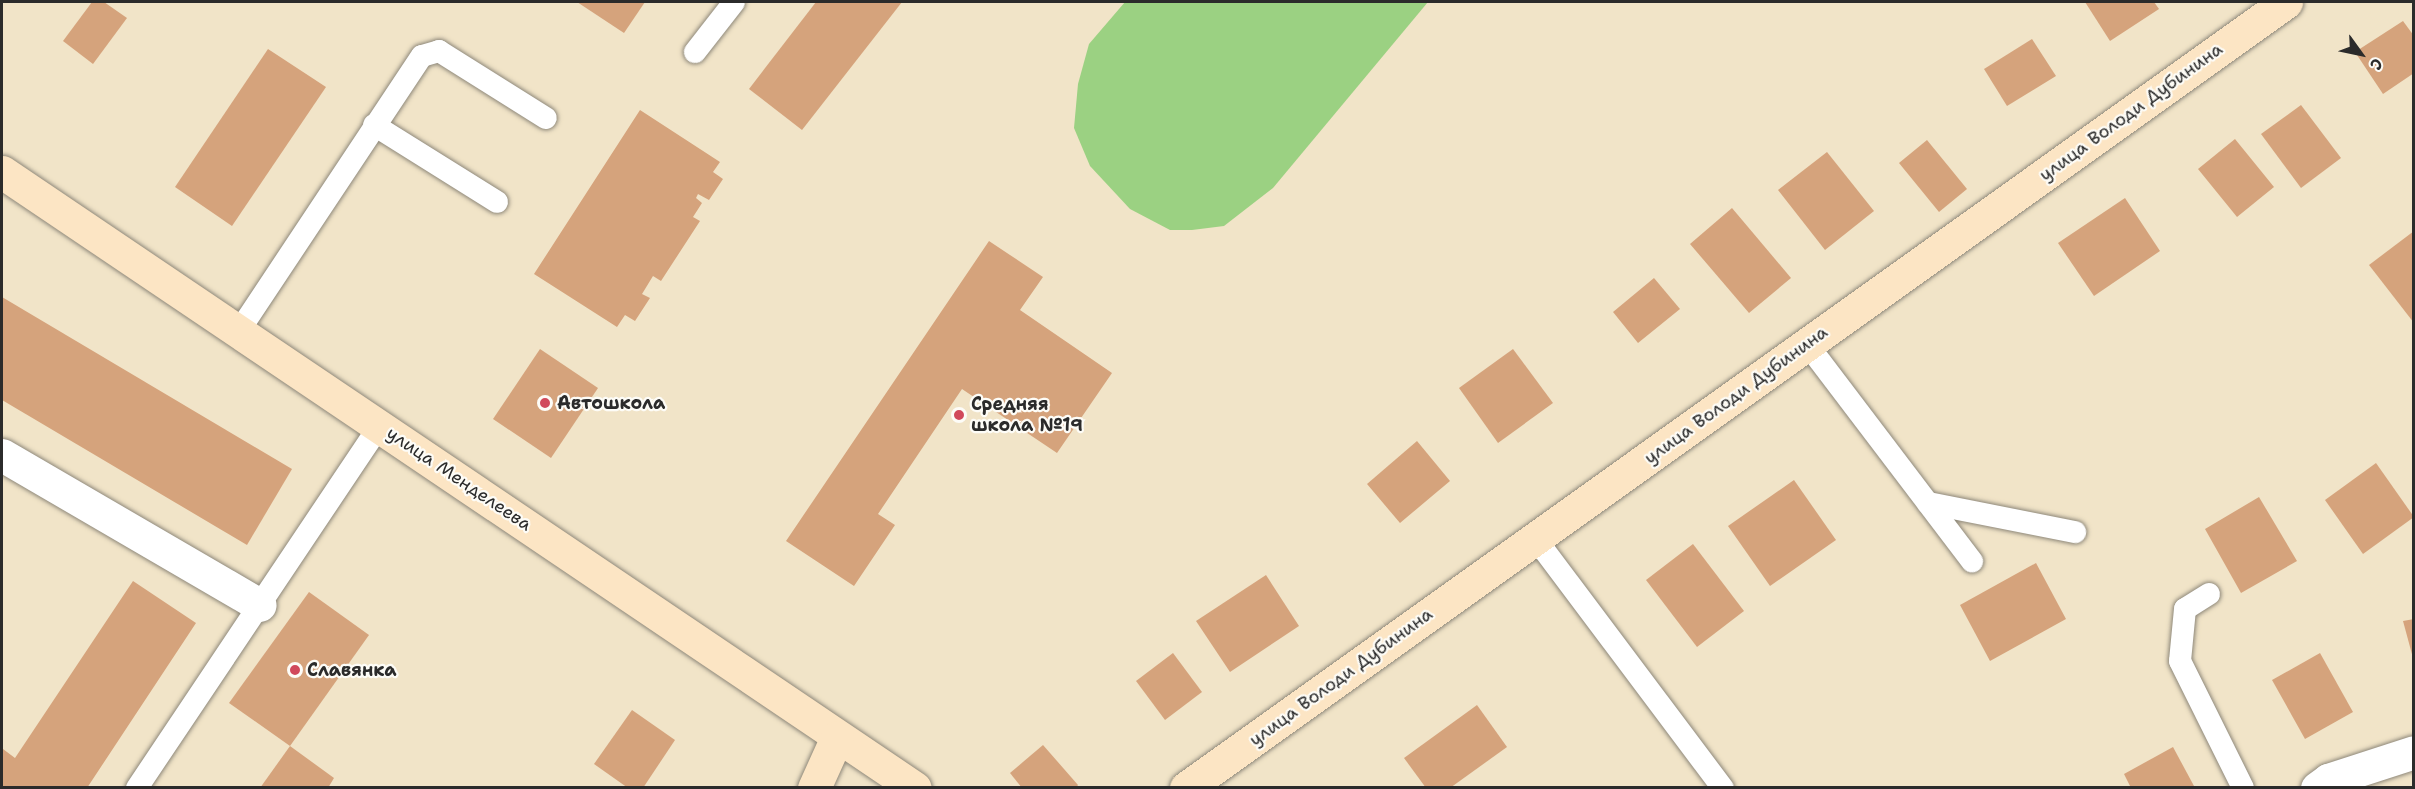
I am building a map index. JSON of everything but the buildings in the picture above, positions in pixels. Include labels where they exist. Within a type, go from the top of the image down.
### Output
[{"type":"street","name":"улица Володи Дубинина","points":[[1186,788],[2286,2]]},
{"type":"street","name":"улица Менделеева","points":[[2,172],[915,788]]},
{"type":"street","points":[[2,455],[260,605]]},
{"type":"street","points":[[813,788],[837,737]]},
{"type":"street","points":[[2317,788],[2328,780],[2414,752]]},
{"type":"lane","points":[[695,52],[734,2]]},
{"type":"lane","points":[[239,331],[422,56],[439,51],[546,118]]},
{"type":"lane","points":[[374,125],[497,202]]},
{"type":"lane","points":[[1807,344],[1972,561]]},
{"type":"lane","points":[[137,788],[380,425]]},
{"type":"lane","points":[[1928,503],[2075,532]]},
{"type":"lane","points":[[1535,538],[1722,788]]},
{"type":"lane","points":[[2209,594],[2185,609],[2180,661],[2243,788]]},
{"type":"green space","points":[[1125,2],[1428,2],[1273,188],[1224,226],[1170,230],[1130,209],[1090,166],[1074,128],[1078,84],[1089,44]]},
{"type":"place","name":"Автошкола","points":[[545,403]]},
{"type":"place","name":"Средняя школа №19","points":[[959,415]]},
{"type":"place","name":"Славянка","points":[[295,670]]}]
